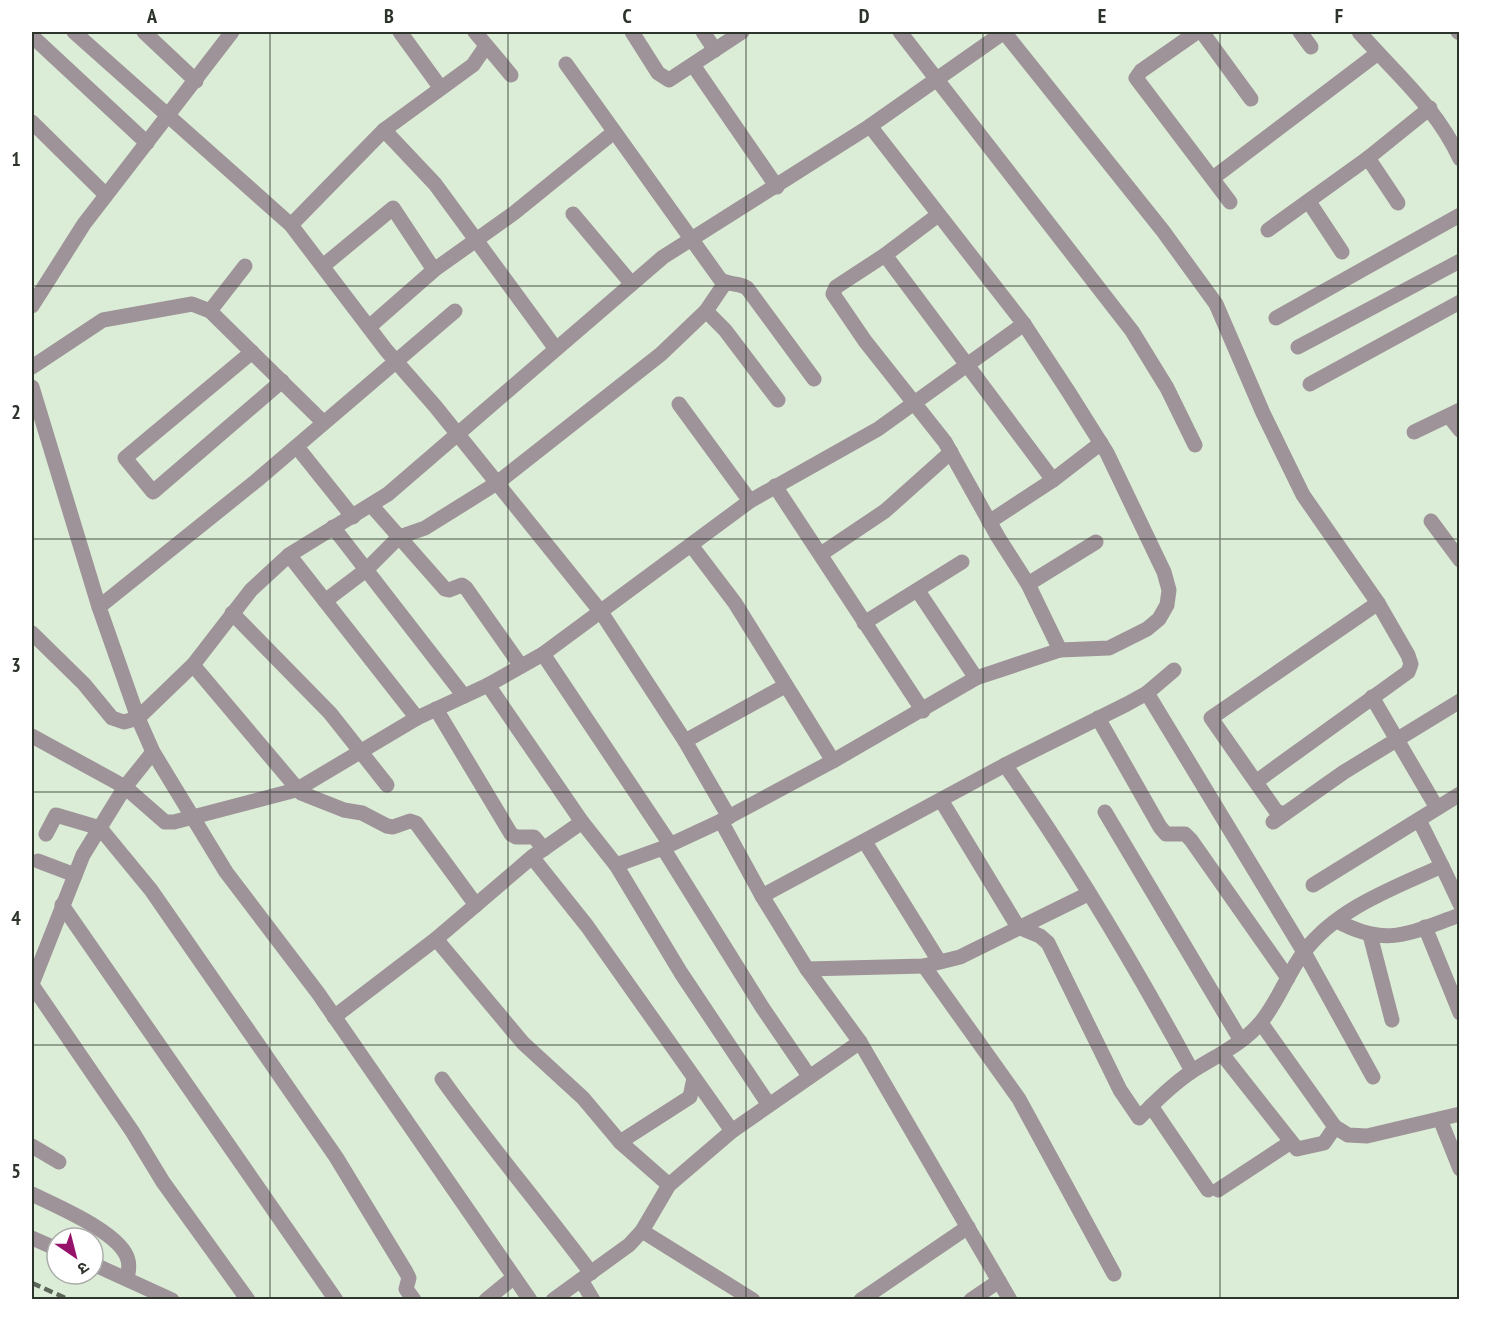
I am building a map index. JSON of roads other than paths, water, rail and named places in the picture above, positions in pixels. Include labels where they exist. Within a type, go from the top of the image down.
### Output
[{"type":"street","points":[[74,32],[170,114],[291,225],[395,360],[459,435],[601,612],[685,741],[762,896],[807,969],[860,1042],[1010,1299]]},
{"type":"street","points":[[144,32],[196,81]]},
{"type":"street","points":[[32,306],[84,224],[232,32]]},
{"type":"street","points":[[400,32],[440,87]]},
{"type":"street","points":[[475,32],[511,75]]},
{"type":"street","points":[[632,32],[663,78],[674,78],[742,32]]},
{"type":"street","points":[[703,32],[715,50]]},
{"type":"street","points":[[900,32],[1132,331],[1167,388],[1195,445]]},
{"type":"street","points":[[32,633],[84,684],[112,718],[124,722],[138,718],[193,665],[251,590],[289,555],[372,506],[459,435],[631,283],[690,238],[777,187],[870,126],[1004,32],[1163,231],[1216,304],[1263,413],[1303,495],[1378,603],[1411,664],[1408,672],[1257,781]]},
{"type":"street","points":[[1197,32],[1141,71],[1136,78],[1230,202]]},
{"type":"street","points":[[1202,32],[1251,99]]},
{"type":"street","points":[[1300,32],[1311,47]]},
{"type":"street","points":[[1359,32],[1456,139],[1460,159]]},
{"type":"street","points":[[32,36],[147,143]]},
{"type":"street","points":[[291,225],[384,130],[473,65],[486,46]]},
{"type":"street","points":[[1213,178],[1378,53]]},
{"type":"street","points":[[566,64],[690,238],[725,283],[741,284],[747,288],[814,379]]},
{"type":"street","points":[[693,65],[777,187]]},
{"type":"street","points":[[1268,230],[1368,158],[1430,108]]},
{"type":"street","points":[[32,122],[106,195]]},
{"type":"street","points":[[616,865],[667,846],[725,819],[923,711],[976,678],[1060,650],[1109,648],[1147,629],[1159,619],[1167,605],[1169,590],[1164,572],[1101,443],[1024,324],[870,126]]},
{"type":"street","points":[[384,130],[435,184],[556,349]]},
{"type":"street","points":[[369,327],[434,270],[477,241],[614,132]]},
{"type":"street","points":[[1368,158],[1398,203]]},
{"type":"street","points":[[1309,202],[1342,252]]},
{"type":"street","points":[[323,266],[393,208],[434,270]]},
{"type":"street","points":[[573,214],[631,283]]},
{"type":"street","points":[[938,215],[885,255],[836,287],[832,294],[865,341],[951,452],[989,522],[1028,584],[1060,650]]},
{"type":"street","points":[[1276,318],[1460,215]]},
{"type":"street","points":[[885,255],[1053,480]]},
{"type":"street","points":[[1298,347],[1460,261]]},
{"type":"street","points":[[210,311],[245,266]]},
{"type":"street","points":[[325,601],[366,570],[399,537],[425,528],[497,483],[661,354],[706,311],[725,283]]},
{"type":"street","points":[[1310,384],[1460,302]]},
{"type":"street","points":[[32,367],[103,320],[192,304],[210,311],[323,422]]},
{"type":"street","points":[[99,607],[297,447],[395,360],[455,311]]},
{"type":"street","points":[[706,311],[725,330],[778,400]]},
{"type":"street","points":[[32,736],[125,787],[165,822],[192,818],[296,790],[417,718],[488,685],[543,654],[750,501],[878,429],[1024,324]]},
{"type":"street","points":[[252,352],[125,458],[153,492],[282,381]]},
{"type":"street","points":[[32,387],[99,607],[138,718],[153,752],[226,872],[334,1017],[530,1299]]},
{"type":"street","points":[[679,404],[750,501]]},
{"type":"street","points":[[1414,432],[1454,413],[1460,430]]},
{"type":"street","points":[[989,522],[1053,480],[1101,443]]},
{"type":"street","points":[[297,447],[353,517]]},
{"type":"street","points":[[821,554],[885,511],[951,452]]},
{"type":"street","points":[[775,486],[923,711]]},
{"type":"street","points":[[372,506],[445,589],[449,590],[462,585],[466,588],[520,666]]},
{"type":"street","points":[[1431,521],[1460,560]]},
{"type":"street","points":[[333,527],[464,696]]},
{"type":"street","points":[[1028,584],[1096,542]]},
{"type":"street","points":[[691,545],[735,603],[833,761]]},
{"type":"street","points":[[289,555],[417,718]]},
{"type":"street","points":[[864,623],[962,562]]},
{"type":"street","points":[[918,591],[976,678]]},
{"type":"street","points":[[1378,603],[1211,718],[1257,781],[1278,818],[1397,739],[1460,701]]},
{"type":"street","points":[[232,613],[330,713],[387,785]]},
{"type":"street","points":[[543,654],[667,846],[809,1076]]},
{"type":"street","points":[[193,665],[296,790],[325,804],[362,813],[387,826],[393,827],[410,821],[416,823],[476,905]]},
{"type":"street","points":[[762,896],[1005,765],[1147,693],[1174,670]]},
{"type":"street","points":[[488,685],[582,822],[616,865],[681,973],[769,1105]]},
{"type":"street","points":[[685,741],[785,686]]},
{"type":"street","points":[[1147,693],[1304,952],[1373,1077]]},
{"type":"street","points":[[1372,697],[1437,808]]},
{"type":"street","points":[[436,709],[510,834],[516,837],[534,837],[538,853],[732,1131]]},
{"type":"street","points":[[1098,718],[1160,827],[1166,834],[1185,834],[1191,840],[1288,978]]},
{"type":"street","points":[[153,752],[125,787],[99,828],[62,905],[32,984],[132,1131],[163,1182],[248,1299]]},
{"type":"street","points":[[1005,765],[1035,807],[1146,986],[1192,1071]]},
{"type":"street","points":[[1313,885],[1460,794]]},
{"type":"street","points":[[941,800],[1018,927],[1041,936],[1048,943],[1120,1090],[1139,1118],[1192,1071],[1222,1054],[1261,1023],[1304,952],[1325,929],[1394,888],[1442,866]]},
{"type":"street","points":[[1105,812],[1240,1039]]},
{"type":"street","points":[[46,834],[56,815],[99,828],[151,890],[336,1157],[406,1272],[409,1278],[406,1289],[414,1299]]},
{"type":"street","points":[[1419,820],[1460,904]]},
{"type":"street","points":[[334,1017],[436,939],[538,853],[582,822]]},
{"type":"street","points":[[865,842],[932,964],[1019,1099],[1114,1274]]},
{"type":"street","points":[[38,861],[75,875]]},
{"type":"street","points":[[807,969],[932,964],[960,957],[1088,894]]},
{"type":"street","points":[[62,905],[336,1299]]},
{"type":"street","points":[[1337,921],[1370,935],[1400,936],[1460,915]]},
{"type":"street","points":[[1425,927],[1460,1012]]},
{"type":"street","points":[[1370,935],[1392,1020]]},
{"type":"street","points":[[436,939],[523,1043],[582,1098],[620,1142],[669,1185]]},
{"type":"street","points":[[1261,1023],[1335,1127],[1348,1135],[1367,1136],[1460,1114]]},
{"type":"street","points":[[553,1299],[629,1245],[642,1231],[669,1185],[732,1131],[860,1042]]},
{"type":"street","points":[[1222,1054],[1297,1149],[1324,1143],[1335,1127]]},
{"type":"street","points":[[442,1078],[487,1141],[541,1206],[586,1276],[592,1299]]},
{"type":"street","points":[[620,1142],[690,1097],[694,1078]]},
{"type":"street","points":[[1151,1106],[1213,1190],[1291,1142]]},
{"type":"street","points":[[1440,1119],[1460,1169]]},
{"type":"street","points":[[32,1146],[59,1162]]},
{"type":"street","points":[[32,1194],[88,1223],[120,1246],[128,1260],[127,1279]]},
{"type":"street","points":[[861,1299],[969,1227]]},
{"type":"street","points":[[642,1231],[753,1299]]},
{"type":"street","points":[[105,1269],[172,1299]]},
{"type":"street","points":[[486,1299],[514,1277]]},
{"type":"street","points":[[971,1299],[999,1281]]},
{"type":"railway","points":[[32,1283],[70,1300]]}]
